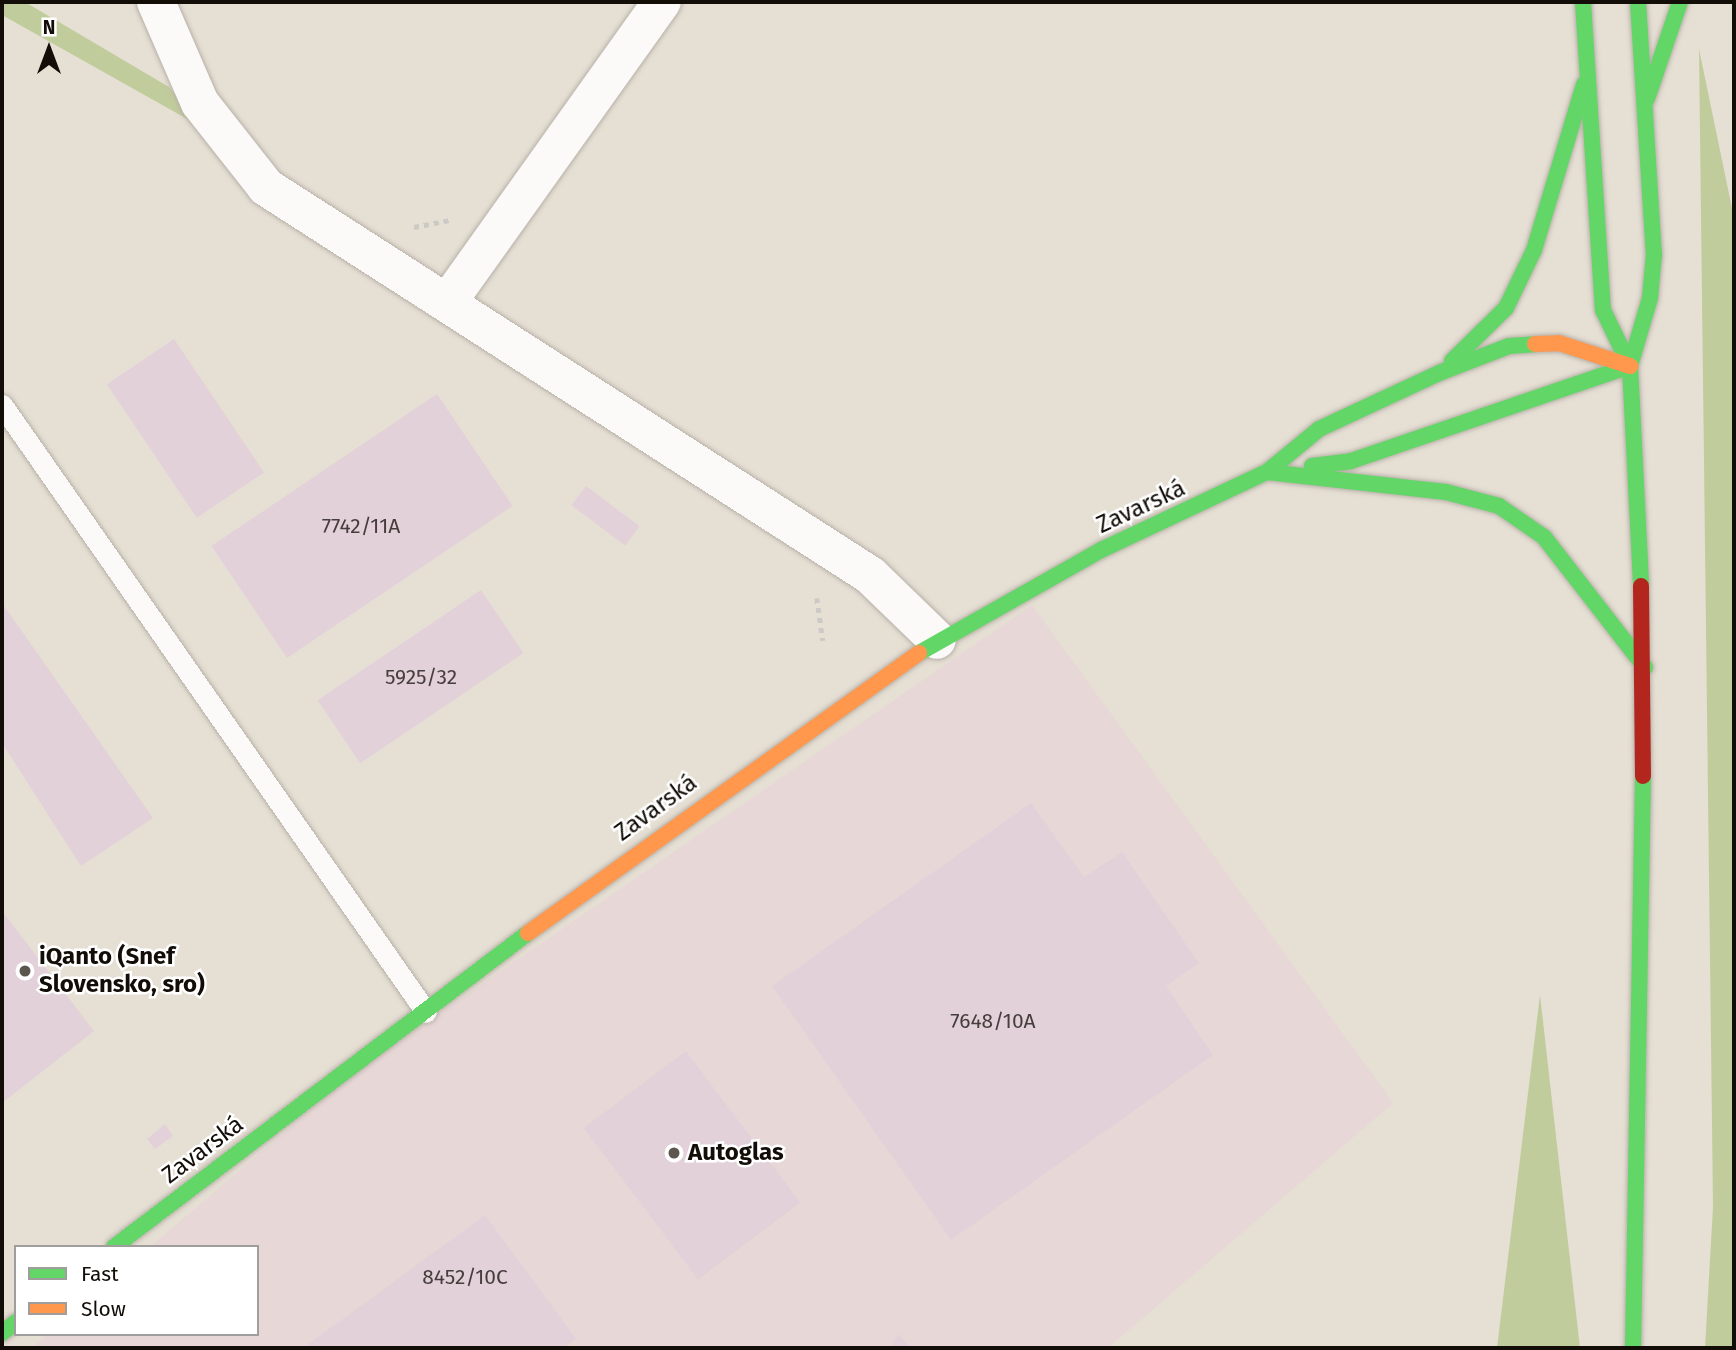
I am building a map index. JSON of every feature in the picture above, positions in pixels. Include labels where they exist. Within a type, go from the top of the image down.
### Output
[{"type":"street","points":[[156,2],[200,103],[266,187],[870,575],[937,640]]},
{"type":"street","points":[[447,303],[662,2]]},
{"type":"street","points":[[1583,2],[1603,310],[1630,366]]},
{"type":"street","points":[[1633,1348],[1645,667],[1630,366],[1650,299],[1654,254],[1647,99],[1638,2]]},
{"type":"street","points":[[1647,99],[1680,2]]},
{"type":"street","points":[[1439,373],[1506,308],[1551,209],[1587,71]]},
{"type":"street","name":"Zavarská","points":[[117,1245],[715,793],[937,640],[1103,549],[1267,472],[1319,429],[1439,373],[1509,346],[1559,343],[1630,366]]},
{"type":"street","name":"Zavarská","points":[[1267,472],[1351,461],[1630,366]]},
{"type":"street","points":[[1267,472],[1446,492],[1499,506],[1544,537],[1645,667]]},
{"type":"lane","points":[[2,405],[426,1012]]},
{"type":"path","points":[[403,227],[455,218]]},
{"type":"shaded area","points":[[1032,605],[1393,1103],[1108,1348],[32,1348],[46,1336],[259,1336],[259,1245],[152,1245],[356,1071]]},
{"type":"green space","points":[[2,2],[25,2],[169,87],[205,129],[2,15]]},
{"type":"green space","points":[[1699,49],[1734,218],[1734,1348],[1705,1348],[1713,1207]]},
{"type":"green space","points":[[1540,995],[1580,1348],[1497,1348]]},
{"type":"building","points":[[174,339],[264,472],[197,518],[107,384]]},
{"type":"building","points":[[437,394],[512,506],[287,658],[212,546]]},
{"type":"building","points":[[586,486],[640,526],[625,545],[572,505]]},
{"type":"building","points":[[481,590],[523,653],[360,763],[318,700]]},
{"type":"building","points":[[2,603],[153,818],[81,866],[2,743]]},
{"type":"building","points":[[1031,803],[1084,877],[1122,852],[1199,963],[1166,986],[1213,1055],[951,1240],[772,986]]},
{"type":"building","name":"iQanto (Snef Slovensko, sro)","points":[[2,911],[94,1031],[2,1103]]},
{"type":"building","points":[[686,1051],[800,1203],[698,1280],[584,1128]]},
{"type":"building","points":[[165,1124],[173,1136],[155,1149],[147,1139]]},
{"type":"building","points":[[485,1215],[576,1339],[563,1348],[303,1348]]},
{"type":"building","points":[[899,1334],[910,1348],[889,1348]]},
{"type":"traffic: fast","points":[[1583,2],[1603,310],[1630,366]]},
{"type":"traffic: fast","points":[[1638,2],[1654,254],[1650,298],[1630,366],[1641,586]]},
{"type":"traffic: fast","points":[[1647,99],[1680,2]]},
{"type":"traffic: fast","points":[[1452,361],[1506,308],[1534,250],[1584,84]]},
{"type":"traffic: fast","points":[[919,653],[1103,549],[1267,472],[1319,429],[1439,373],[1509,346],[1535,344]]},
{"type":"traffic: fast","points":[[1312,466],[1351,461],[1630,366]]},
{"type":"traffic: fast","points":[[1267,472],[1446,492],[1499,506],[1544,537],[1645,667]]},
{"type":"traffic: fast","points":[[1633,1348],[1643,776]]},
{"type":"traffic: fast","points":[[117,1245],[528,933]]},
{"type":"traffic: fast","points":[[2,1333],[14,1324]]},
{"type":"traffic: slow","points":[[1535,344],[1559,343],[1630,366]]},
{"type":"traffic: slow","points":[[528,933],[919,653]]},
{"type":"traffic: jam","points":[[1641,586],[1643,776]]},
{"type":"place","name":"iQanto (Snef Slovensko, sro)","points":[[25,971]]},
{"type":"place","name":"Autoglas","points":[[674,1153]]}]
